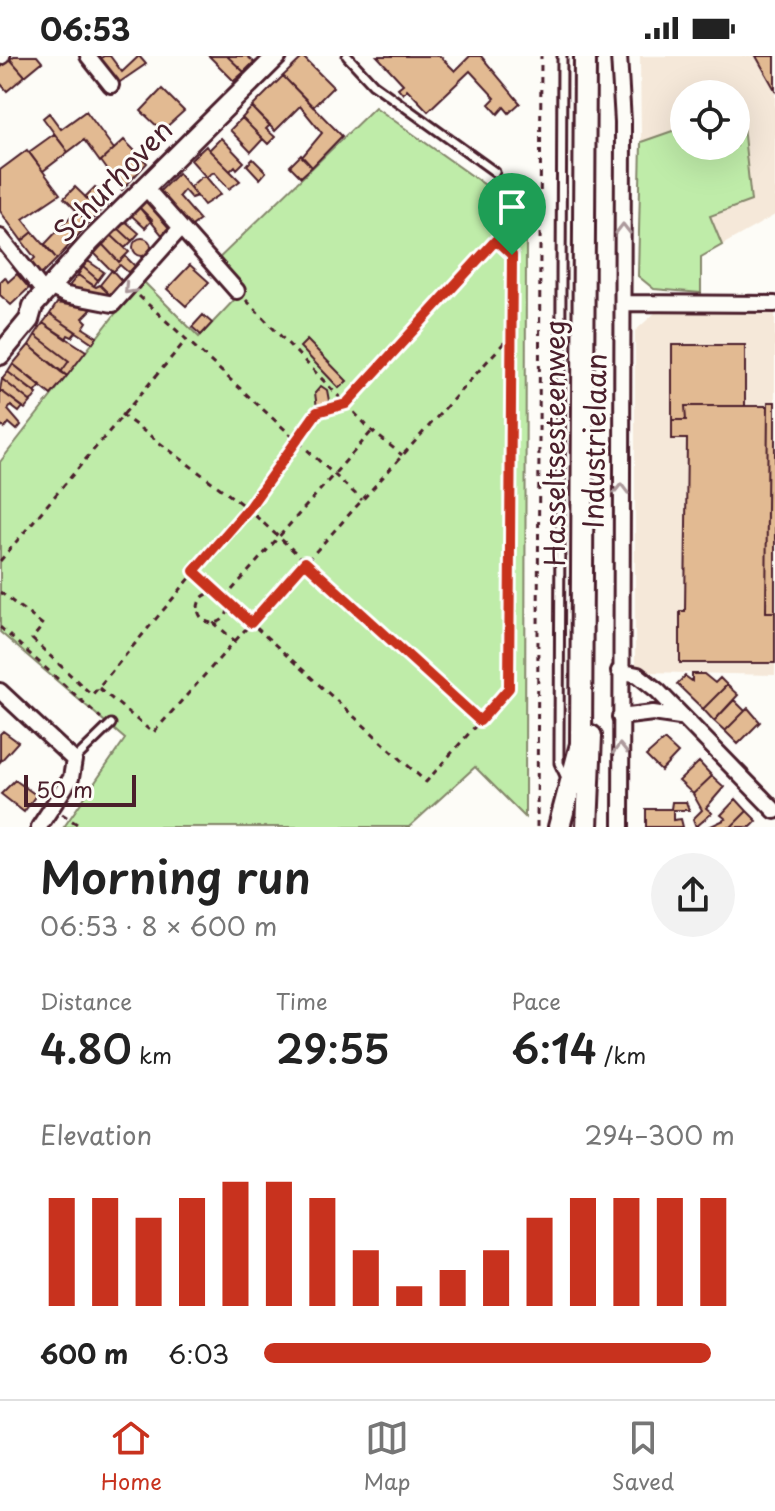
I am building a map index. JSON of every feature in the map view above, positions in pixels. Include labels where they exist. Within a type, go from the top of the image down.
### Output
[{"type":"main road","name":"Hasseltsesteenweg","points":[[559,827],[568,783],[581,744],[585,56]]},
{"type":"main road","name":"Hasseltsesteenweg","points":[[587,827],[590,784],[593,56]]},
{"type":"street","points":[[88,56],[111,85]]},
{"type":"street","name":"Schurhoven","points":[[0,355],[29,320],[43,295],[144,186],[277,56]]},
{"type":"street","name":"Industrielaan","points":[[619,56],[623,303],[619,671],[621,827]]},
{"type":"street","points":[[144,186],[179,230],[237,291]]},
{"type":"street","points":[[0,339],[21,314],[43,295],[66,295],[113,304],[179,230]]},
{"type":"street","points":[[0,237],[43,295]]},
{"type":"street","points":[[623,303],[775,304]]},
{"type":"street","points":[[619,671],[638,675],[775,811]]},
{"type":"street","points":[[0,691],[74,760],[71,778],[39,827]]},
{"type":"street","points":[[620,717],[653,713],[680,717]]},
{"type":"lane","points":[[347,56],[373,84],[495,172]]},
{"type":"lane","points":[[562,56],[559,763],[568,783]]},
{"type":"lane","points":[[74,760],[111,725]]},
{"type":"path","points":[[537,827],[541,56]]},
{"type":"path","points":[[0,592],[43,625],[32,639],[92,695],[248,509],[317,412],[346,404],[513,222]]},
{"type":"path","points":[[194,571],[426,782],[509,688],[512,255],[496,240]]},
{"type":"path","points":[[237,291],[372,431],[402,455]]},
{"type":"path","points":[[139,296],[362,500]]},
{"type":"path","points":[[99,688],[153,733],[511,335]]},
{"type":"path","points":[[0,561],[187,339]]},
{"type":"path","points":[[121,414],[248,509],[480,721]]},
{"type":"path","points":[[213,622],[226,614],[224,599],[372,431]]},
{"type":"path","points":[[224,599],[210,593],[198,605],[202,618],[213,622],[235,641]]},
{"type":"path","points":[[0,627],[111,725]]},
{"type":"path","points":[[52,807],[70,818],[75,827]]},
{"type":"shaded area","points":[[640,56],[775,56],[775,215],[722,245],[710,216],[751,201],[747,160],[750,160],[750,80],[670,80],[670,132],[641,142]]},
{"type":"shaded area","points":[[656,312],[775,312],[775,675],[646,672],[635,663],[635,331]]},
{"type":"green space","points":[[375,107],[526,214],[525,817],[475,767],[409,827],[64,827],[125,739],[0,632],[0,462],[116,313],[144,282],[199,337],[237,297],[209,268]]},
{"type":"green space","points":[[670,132],[670,160],[747,160],[751,201],[710,216],[722,245],[701,257],[701,293],[654,289],[638,276],[641,142]]},
{"type":"building","points":[[14,56],[37,56],[42,62],[25,76],[10,59]]},
{"type":"building","points":[[110,56],[122,72],[139,56],[146,64],[117,84],[98,60]]},
{"type":"building","points":[[209,56],[227,56],[244,72],[234,81]]},
{"type":"building","points":[[227,56],[247,56],[254,62],[244,72]]},
{"type":"building","points":[[377,56],[440,56],[455,71],[470,56],[481,56],[520,103],[509,113],[504,107],[498,114],[489,104],[495,98],[470,71],[428,111],[407,89],[403,94],[398,88],[403,84]]},
{"type":"building","points":[[756,56],[775,56],[775,90]]},
{"type":"building","points":[[303,57],[333,87],[313,107],[283,76]]},
{"type":"building","points":[[10,59],[25,76],[7,91],[0,83],[0,68]]},
{"type":"building","points":[[283,76],[342,136],[312,167],[302,157],[322,133],[300,106],[275,131],[252,107]]},
{"type":"building","points":[[162,89],[184,111],[162,131],[141,111]]},
{"type":"building","points":[[252,107],[270,125],[266,129],[275,137],[268,144],[242,118]]},
{"type":"building","points":[[86,111],[114,149],[100,162],[84,140],[68,152],[43,118],[49,113],[61,129]]},
{"type":"building","points":[[242,118],[263,139],[251,152],[230,130]]},
{"type":"building","points":[[54,134],[68,152],[43,171],[29,152]]},
{"type":"building","points":[[221,138],[244,162],[237,169],[235,166],[230,171],[209,150]]},
{"type":"building","points":[[124,140],[147,163],[122,190],[101,161]]},
{"type":"building","points":[[206,146],[240,181],[229,189],[214,172],[206,177],[191,160]]},
{"type":"building","points":[[27,150],[60,194],[23,219],[33,232],[22,241],[0,211],[0,170]]},
{"type":"building","points":[[301,155],[312,167],[301,177],[290,166]]},
{"type":"building","points":[[253,159],[266,172],[260,179],[247,165]]},
{"type":"building","points":[[178,173],[197,196],[191,198],[184,190],[179,196],[200,220],[189,228],[160,191]]},
{"type":"building","points":[[201,177],[206,177],[221,194],[204,205],[190,187]]},
{"type":"building","points":[[75,187],[100,211],[89,223],[64,198]]},
{"type":"building","points":[[95,187],[110,202],[100,211],[85,197]]},
{"type":"building","points":[[146,201],[169,227],[162,235],[139,207]]},
{"type":"building","points":[[139,207],[152,220],[145,228],[131,215]]},
{"type":"building","points":[[76,211],[89,223],[57,259],[45,244]]},
{"type":"building","points":[[125,221],[139,233],[132,241],[118,228]]},
{"type":"building","points":[[118,228],[132,241],[125,248],[111,235]]},
{"type":"building","points":[[33,232],[57,259],[40,276],[29,264],[35,258],[22,241]]},
{"type":"building","points":[[111,235],[129,252],[119,262],[102,244]]},
{"type":"building","points":[[142,238],[151,247],[142,256],[133,247]]},
{"type":"building","points":[[102,244],[119,262],[125,256],[135,266],[129,273],[120,265],[113,272],[94,253]]},
{"type":"building","points":[[88,261],[104,272],[98,280],[83,267]]},
{"type":"building","points":[[190,265],[209,282],[186,306],[167,289]]},
{"type":"building","points":[[83,267],[98,280],[94,286],[78,275]]},
{"type":"building","points":[[112,270],[122,281],[110,295],[100,285]]},
{"type":"building","points":[[17,274],[29,288],[11,305],[0,295],[0,282],[5,277],[8,282]]},
{"type":"building","points":[[78,275],[96,287],[100,285],[110,295],[71,288]]},
{"type":"building","points":[[57,303],[92,309],[83,318],[87,322],[83,328],[97,337],[93,343],[50,314]]},
{"type":"building","points":[[50,314],[76,332],[72,337],[68,335],[66,339],[43,323]]},
{"type":"building","points":[[203,315],[212,323],[201,335],[192,327]]},
{"type":"building","points":[[43,323],[86,351],[67,376],[61,372],[69,361],[35,335]]},
{"type":"building","points":[[35,335],[69,361],[61,372],[29,345]]},
{"type":"building","points":[[307,340],[347,381],[339,388],[300,347]]},
{"type":"building","points":[[29,345],[67,376],[51,395],[13,364]]},
{"type":"building","points":[[672,345],[745,345],[745,406],[685,406],[686,420],[672,420]]},
{"type":"building","points":[[13,364],[41,386],[35,393],[8,372]]},
{"type":"building","points":[[8,372],[37,394],[33,399],[30,401],[2,379]]},
{"type":"building","points":[[2,379],[31,402],[25,409],[0,390]]},
{"type":"building","points":[[321,386],[327,390],[330,406],[317,408],[315,393]]},
{"type":"building","points":[[0,390],[23,407],[19,412],[11,406],[8,410],[21,425],[17,430],[9,423],[5,428],[0,424]]},
{"type":"building","points":[[768,402],[775,402],[775,612],[766,612]]},
{"type":"building","points":[[685,406],[768,406],[766,612],[775,612],[775,663],[680,663],[680,611],[685,611],[687,439],[672,439],[672,420],[686,420]]},
{"type":"building","points":[[692,674],[704,674],[715,683],[720,678],[727,685],[703,709],[677,684],[685,676],[692,681]]},
{"type":"building","points":[[727,685],[738,695],[714,721],[703,709]]},
{"type":"building","points":[[734,700],[745,711],[725,731],[714,721]]},
{"type":"building","points":[[748,708],[760,722],[738,744],[725,731]]},
{"type":"building","points":[[3,731],[18,742],[0,762],[0,734]]},
{"type":"building","points":[[664,740],[678,753],[661,771],[646,756]]},
{"type":"building","points":[[699,762],[712,776],[693,794],[679,781]]},
{"type":"building","points":[[712,776],[724,787],[706,808],[712,813],[696,827],[693,819],[702,810],[693,794]]},
{"type":"building","points":[[15,780],[36,795],[24,812],[1,794]]},
{"type":"building","points":[[736,799],[747,811],[731,827],[709,827],[726,819],[721,815]]},
{"type":"building","points":[[672,802],[686,802],[689,810],[673,810],[673,820],[681,819],[683,827],[646,827],[646,809],[671,809]]},
{"type":"building","points":[[747,811],[757,821],[751,827],[731,827]]},
{"type":"route","points":[[496,240],[512,255],[509,688],[480,721],[305,562],[251,623],[194,571],[248,509],[317,412],[346,404],[496,240]]}]
